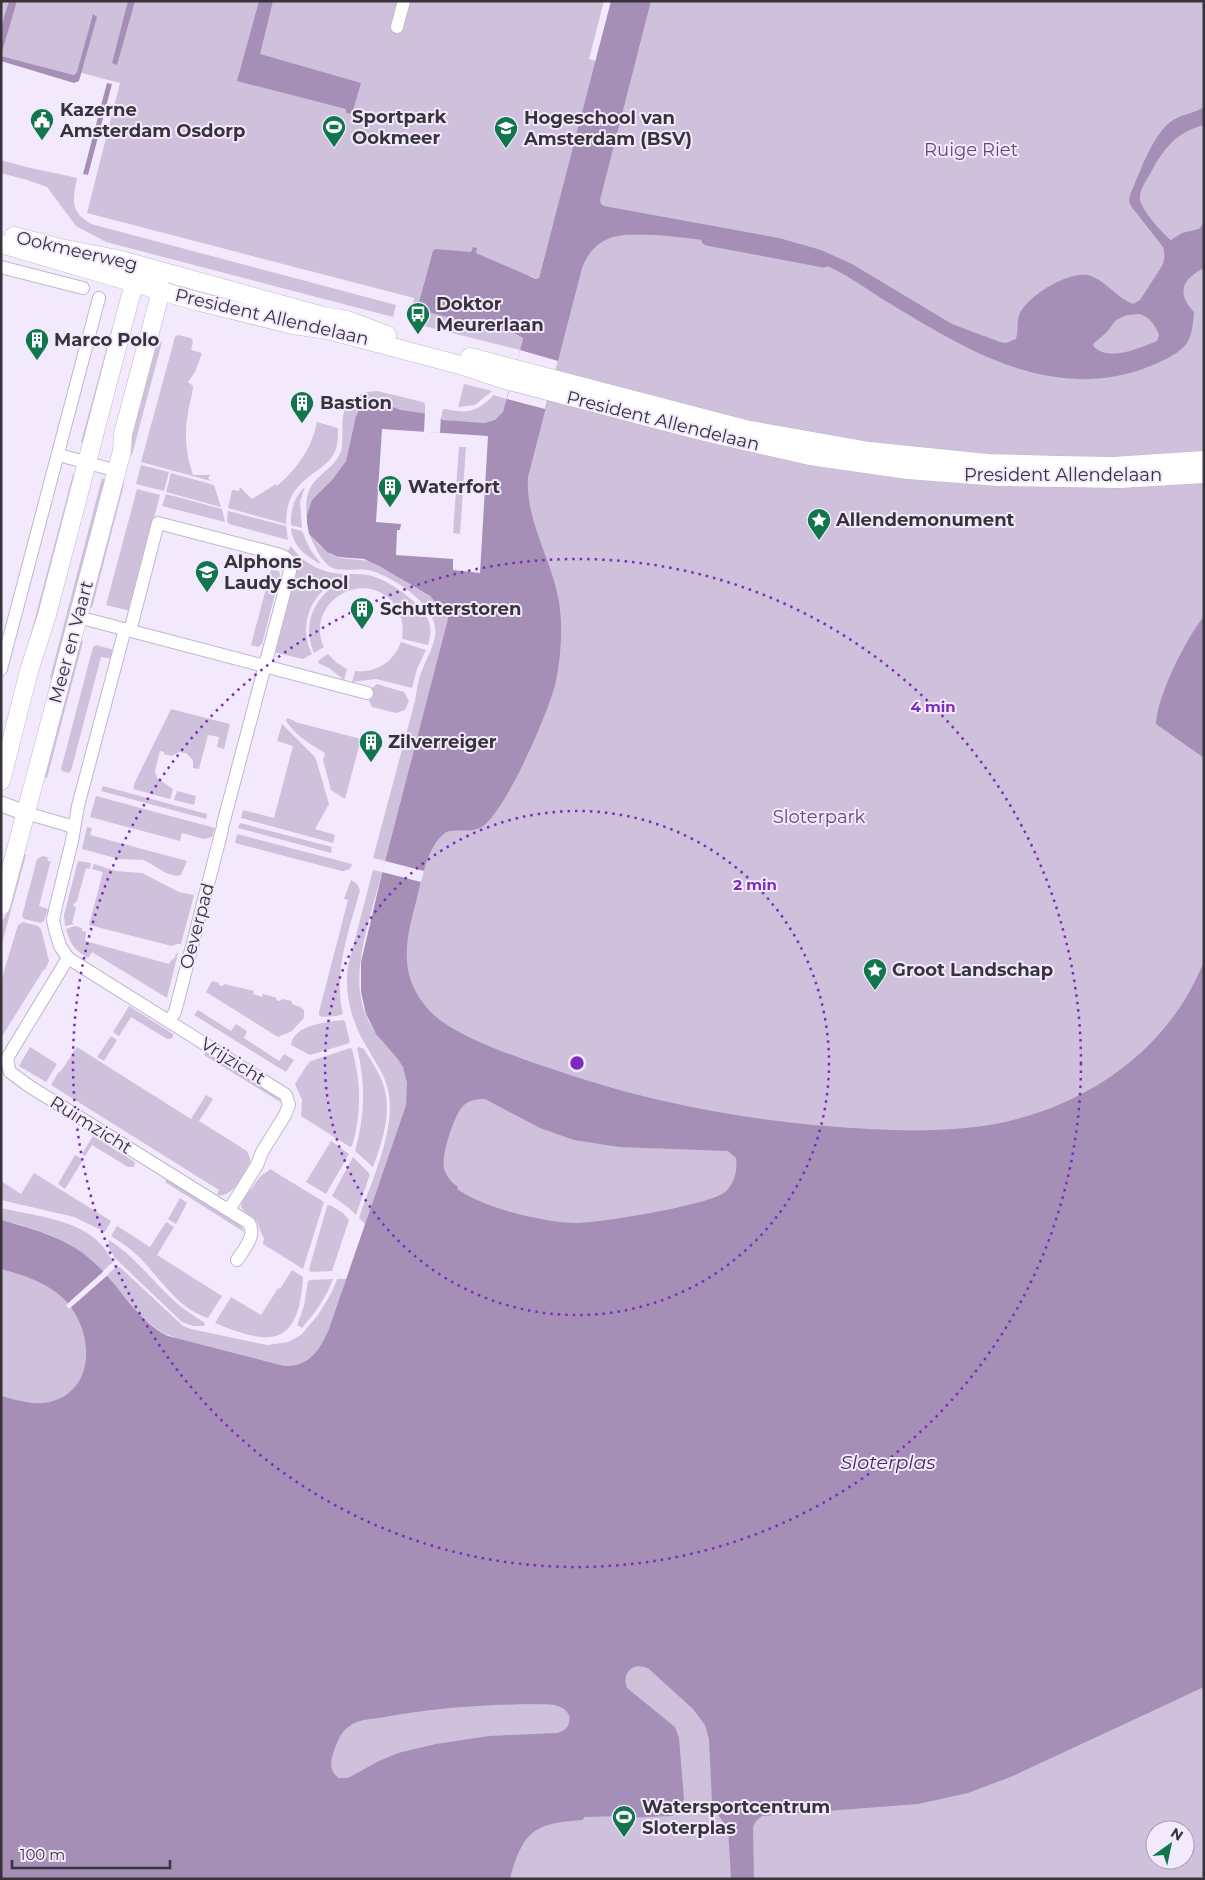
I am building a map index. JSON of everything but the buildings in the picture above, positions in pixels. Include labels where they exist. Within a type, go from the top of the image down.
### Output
[{"type":"main road","name":"Ookmeerweg","points":[[1,233],[60,248],[92,253],[152,269]]},
{"type":"main road","name":"Ookmeerweg","points":[[1,244],[135,283]]},
{"type":"main road","points":[[135,283],[152,269],[161,291]]},
{"type":"main road","name":"President Allendelaan","points":[[152,269],[323,316],[347,320],[382,334],[513,375],[739,441],[810,456],[888,468],[1038,479],[1121,479],[1204,474]]},
{"type":"main road","name":"President Allendelaan","points":[[135,283],[293,325],[328,330],[460,365],[513,375]]},
{"type":"main road","name":"Meer en Vaart","points":[[1,781],[29,671],[47,615],[135,283]]},
{"type":"main road","name":"Meer en Vaart","points":[[1,906],[117,471],[122,451],[123,434],[161,291]]},
{"type":"main road","name":"President Allendelaan","points":[[551,385],[753,430],[885,454],[987,463],[1113,466],[1204,460]]},
{"type":"street","points":[[397,27],[404,1]]},
{"type":"street","name":"Ookmeerweg","points":[[1,268],[83,288]]},
{"type":"street","points":[[1,669],[99,298]]},
{"type":"street","points":[[59,455],[117,471]]},
{"type":"street","name":"Oeverpad","points":[[127,630],[158,523],[281,556],[289,560],[291,564],[175,1012],[169,1022]]},
{"type":"street","points":[[78,617],[367,693]]},
{"type":"street","points":[[68,958],[60,946],[53,920],[78,806],[127,630]]},
{"type":"street","points":[[1,804],[74,827]]},
{"type":"street","points":[[1,813],[26,813]]},
{"type":"street","name":"Vrijzicht","points":[[68,958],[286,1095],[289,1105],[285,1115],[262,1152],[257,1166],[229,1210]]},
{"type":"street","name":"Ruimzicht","points":[[68,958],[11,1051],[7,1060],[10,1072],[38,1092],[249,1224],[252,1228],[251,1238],[237,1260]]},
{"type":"green space","name":"Sportpark Ookmeer","points":[[1,1],[604,1],[589,59],[596,61],[539,278],[536,279],[531,276],[419,310],[509,333],[512,332],[523,339],[520,350],[408,322],[414,298],[87,213],[120,83],[78,72],[74,75],[1,56]]},
{"type":"green space","name":"Sloterpark","points":[[640,1],[1204,1],[1204,1091],[746,1249],[402,1223],[441,1044],[387,943]]},
{"type":"green space","points":[[1,160],[77,178],[74,204],[79,214],[91,224],[396,305],[393,317],[106,242],[76,226],[47,187],[1,173]]},
{"type":"green space","points":[[112,328],[118,330],[89,444],[81,442]]},
{"type":"green space","points":[[178,335],[191,338],[193,342],[191,350],[202,353],[195,372],[188,382],[193,386],[186,429],[186,444],[193,475],[210,475],[208,478],[211,481],[141,462],[175,337]]},
{"type":"green space","points":[[154,340],[162,342],[132,455],[124,453]]},
{"type":"green space","points":[[464,384],[492,391],[475,405],[458,407]]},
{"type":"green space","points":[[377,391],[423,402],[425,404],[425,414],[401,410],[380,402],[370,403],[359,409],[354,422],[346,461],[332,480],[312,501],[307,523],[306,512],[309,490],[339,456],[344,413],[349,402],[358,395]]},
{"type":"green space","points":[[494,395],[507,399],[502,414],[494,421],[471,423],[441,419],[443,409],[469,411],[482,405]]},
{"type":"green space","points":[[317,422],[338,428],[338,441],[331,458],[326,464],[306,479],[292,495],[286,524],[228,508],[232,490],[239,491],[240,487],[252,499],[276,484],[277,486],[303,457],[315,432]]},
{"type":"green space","points":[[459,447],[466,447],[460,534],[453,533]]},
{"type":"green space","points":[[141,465],[169,472],[164,491],[136,484]]},
{"type":"green space","points":[[171,473],[214,485],[221,507],[166,492]]},
{"type":"green space","points":[[73,474],[80,476],[1,747]]},
{"type":"green space","points":[[102,478],[106,480],[47,705],[50,678]]},
{"type":"green space","points":[[121,479],[124,484],[92,608],[84,606]]},
{"type":"green space","points":[[305,487],[300,502],[302,528],[291,525],[291,515],[295,500]]},
{"type":"green space","points":[[137,489],[160,495],[130,611],[106,605]]},
{"type":"green space","points":[[166,494],[222,509],[225,522],[162,506]]},
{"type":"green space","points":[[228,511],[286,526],[288,540],[229,524],[227,521]]},
{"type":"green space","points":[[291,528],[302,531],[310,549],[321,564],[301,550],[294,540]]},
{"type":"green space","points":[[309,534],[321,547],[332,555],[340,558],[370,561],[433,598],[448,615],[385,861],[373,858],[420,676],[433,643],[435,627],[427,609],[419,599],[398,583],[367,570],[343,570],[329,566],[320,556]]},
{"type":"green space","points":[[291,546],[302,558],[315,567],[338,574],[346,574],[346,576],[335,581],[325,589],[311,608],[307,618],[306,630],[312,654],[303,659],[273,652],[297,563],[294,556],[287,552]]},
{"type":"green space","points":[[271,570],[279,571],[280,575],[262,644],[258,647],[251,645]]},
{"type":"green space","points":[[349,574],[372,576],[388,583],[413,601],[426,615],[429,622],[431,631],[428,645],[402,639],[403,625],[401,617],[395,605],[383,594],[369,589],[355,589],[341,594],[330,604],[323,616],[320,631],[324,647],[314,653],[309,629],[315,608],[329,590],[350,578]]},
{"type":"green space","points":[[75,639],[83,641],[47,778],[39,776]]},
{"type":"green space","points":[[401,642],[426,650],[417,669],[412,688],[376,679],[352,682],[355,671],[370,670],[383,665],[393,656]]},
{"type":"green space","points":[[96,645],[114,650],[112,659],[101,657],[71,771],[68,773],[61,769],[93,647]]},
{"type":"green space","points":[[328,654],[347,669],[344,680],[329,668],[318,663],[319,660]]},
{"type":"green space","points":[[377,684],[404,692],[409,701],[405,710],[396,713],[372,707],[369,701],[372,688]]},
{"type":"green space","points":[[171,709],[230,724],[224,749],[217,747],[219,737],[208,735],[199,769],[193,768],[193,760],[186,753],[179,752],[172,756],[160,751],[155,771],[157,778],[173,789],[170,799],[133,789]]},
{"type":"green space","points":[[287,718],[295,722],[361,739],[345,799],[331,790],[323,760],[325,753],[299,735],[286,721]]},
{"type":"green space","points":[[282,724],[315,757],[329,804],[315,829],[335,835],[333,843],[241,818],[243,810],[274,818],[293,746],[277,741]]},
{"type":"green space","points":[[103,786],[207,814],[206,819],[101,791]]},
{"type":"green space","points":[[177,791],[196,796],[194,805],[174,800]]},
{"type":"green space","points":[[96,796],[215,828],[212,837],[204,839],[182,833],[180,841],[90,817]]},
{"type":"green space","points":[[240,823],[332,847],[331,853],[238,828]]},
{"type":"green space","points":[[87,827],[92,828],[90,835],[187,861],[181,875],[176,876],[166,873],[144,860],[119,859],[82,849]]},
{"type":"green space","points":[[237,834],[352,864],[346,871],[342,871],[235,843]]},
{"type":"green space","points":[[22,854],[26,855],[1,947],[1,923],[7,913]]},
{"type":"green space","points":[[43,856],[49,858],[47,860],[49,862],[51,860],[39,906],[48,909],[44,921],[41,923],[24,919],[22,916],[37,859]]},
{"type":"green space","points":[[78,861],[91,863],[90,869],[86,868],[77,901],[73,905],[76,908],[72,923],[75,924],[65,926],[64,915]]},
{"type":"green space","points":[[94,864],[116,871],[142,873],[179,892],[194,895],[181,944],[172,946],[89,925],[103,872],[92,869]]},
{"type":"green space","points":[[373,870],[382,872],[362,954],[360,988],[362,1003],[376,1033],[403,1067],[407,1090],[406,1105],[365,1224],[359,1218],[386,1138],[390,1105],[385,1079],[362,1039],[350,1009],[347,977],[348,966]]},
{"type":"green space","points":[[351,880],[357,884],[360,890],[347,936],[341,967],[340,998],[343,1014],[322,1017],[319,1015],[319,1012],[348,900],[344,899]]},
{"type":"green space","points":[[23,922],[38,926],[41,929],[49,961],[1,1038],[1,981],[18,925]]},
{"type":"green space","points":[[75,926],[82,928],[82,931],[86,932],[85,941],[169,964],[178,953],[167,998],[92,952],[88,958],[79,952],[71,943],[66,929]]},
{"type":"green space","points":[[212,981],[223,986],[224,984],[254,991],[253,994],[262,997],[263,994],[277,998],[276,1000],[280,1001],[282,999],[292,1001],[292,1004],[304,1010],[304,1018],[292,1031],[278,1037],[206,992]]},
{"type":"green space","points":[[129,1006],[173,1034],[173,1037],[167,1039],[131,1017],[119,1036],[113,1032]]},
{"type":"green space","points":[[198,1010],[231,1031],[236,1024],[247,1031],[244,1038],[279,1061],[284,1054],[294,1060],[286,1072],[194,1015]]},
{"type":"green space","points":[[345,1021],[350,1043],[310,1055],[291,1045],[293,1038],[305,1028],[321,1023]]},
{"type":"green space","points":[[111,1036],[117,1040],[104,1061],[97,1057]]},
{"type":"green space","points":[[30,1047],[57,1064],[46,1082],[19,1066]]},
{"type":"green space","points":[[77,1047],[191,1119],[206,1095],[213,1099],[199,1121],[247,1151],[250,1158],[250,1162],[241,1179],[233,1189],[223,1195],[217,1195],[219,1190],[51,1085]]},
{"type":"green space","points":[[350,1048],[352,1049],[355,1061],[359,1085],[359,1110],[355,1134],[352,1146],[350,1147],[301,1116],[302,1100],[295,1084],[311,1061]]},
{"type":"green space","points":[[357,1048],[364,1049],[378,1072],[386,1097],[385,1128],[373,1167],[355,1151],[361,1125],[363,1100],[362,1074]]},
{"type":"green space","points":[[206,1051],[280,1098],[282,1103],[204,1055]]},
{"type":"green space","points":[[93,1136],[135,1162],[134,1167],[128,1167],[92,1145],[85,1156],[82,1154]]},
{"type":"green space","points":[[331,1141],[349,1154],[326,1194],[306,1182]]},
{"type":"green space","points":[[75,1155],[83,1160],[65,1189],[58,1184]]},
{"type":"green space","points":[[353,1157],[370,1174],[356,1215],[332,1196]]},
{"type":"green space","points":[[270,1169],[324,1202],[303,1269],[263,1244],[264,1238],[257,1222],[241,1207],[243,1197],[261,1176]]},
{"type":"green space","points":[[34,1173],[111,1221],[105,1232],[74,1217],[1,1200],[1,1181],[21,1194]]},
{"type":"green space","points":[[167,1179],[241,1225],[244,1232],[165,1182]]},
{"type":"green space","points":[[180,1198],[187,1203],[176,1224],[168,1219]]},
{"type":"green space","points":[[330,1205],[343,1213],[349,1220],[332,1271],[311,1272],[309,1270],[311,1262],[327,1206]]},
{"type":"green space","points":[[1,1208],[49,1218],[80,1229],[93,1237],[104,1248],[113,1262],[103,1271],[69,1244],[29,1228],[1,1220]]},
{"type":"green space","points":[[166,1222],[174,1227],[157,1255],[222,1296],[208,1318],[188,1308],[170,1292],[136,1254],[111,1236],[117,1226],[150,1247]]},
{"type":"green space","points":[[109,1240],[134,1260],[175,1302],[205,1323],[204,1326],[193,1326],[182,1322],[115,1258],[108,1246]]},
{"type":"green space","points":[[117,1266],[183,1326],[267,1345],[288,1342],[301,1335],[318,1315],[332,1292],[337,1279],[346,1279],[332,1323],[318,1349],[308,1359],[296,1365],[280,1366],[178,1339],[163,1333],[142,1318],[107,1275]]},
{"type":"green space","points":[[1,1267],[50,1279],[83,1308],[97,1393],[1,1432]]},
{"type":"green space","points":[[292,1270],[303,1277],[300,1300],[296,1317],[288,1328],[279,1335],[267,1337],[252,1336],[215,1323],[231,1297],[261,1315]]},
{"type":"green space","points":[[333,1279],[324,1299],[311,1317],[302,1328],[297,1325],[304,1306],[308,1281]]},
{"type":"green space","points":[[696,1644],[1204,1654],[1204,1879],[1,1879],[1,1718]]},
{"type":"water","points":[[9,1],[17,1],[1,55],[1,28]]},
{"type":"water","points":[[128,1],[135,1],[117,65],[112,63]]},
{"type":"water","points":[[259,1],[273,1],[260,54],[361,83],[352,114],[346,113],[346,109],[237,81]]},
{"type":"water","name":"Sloterplas","points":[[611,1],[651,1],[600,200],[601,204],[779,238],[821,250],[852,264],[952,324],[1000,342],[1006,343],[1016,339],[1020,313],[1032,299],[1051,285],[1073,276],[1091,276],[1133,304],[1140,300],[1162,266],[1164,254],[1163,247],[1131,206],[1129,201],[1130,195],[1148,153],[1160,133],[1175,119],[1204,107],[1204,125],[1185,132],[1170,144],[1159,158],[1144,183],[1141,192],[1140,201],[1143,207],[1157,227],[1171,240],[1182,233],[1199,229],[1204,223],[1204,268],[1191,277],[1184,287],[1185,299],[1194,312],[1190,338],[1185,346],[1174,355],[1140,370],[1105,378],[1071,379],[1038,374],[1006,364],[974,351],[944,335],[833,269],[796,255],[750,246],[670,236],[645,235],[613,237],[602,242],[594,249],[582,268],[528,477],[531,509],[556,586],[559,602],[561,641],[556,681],[545,714],[526,758],[503,801],[483,826],[469,830],[446,832],[430,853],[410,928],[407,956],[408,969],[418,996],[440,1020],[476,1040],[540,1065],[637,1095],[700,1109],[794,1123],[882,1130],[975,1127],[1012,1120],[1047,1109],[1081,1094],[1113,1075],[1141,1052],[1167,1025],[1188,995],[1204,961],[1204,1687],[1013,1776],[968,1793],[918,1804],[762,1816],[753,1827],[754,1879],[731,1879],[728,1828],[715,1811],[712,1802],[709,1739],[705,1725],[693,1709],[649,1669],[638,1666],[627,1673],[627,1688],[675,1727],[679,1738],[684,1799],[680,1810],[672,1816],[584,1817],[583,1820],[566,1821],[542,1827],[526,1840],[520,1850],[510,1879],[1,1879],[1,1396],[26,1402],[44,1403],[66,1395],[77,1384],[84,1371],[86,1356],[85,1340],[81,1325],[73,1310],[63,1298],[34,1280],[1,1269],[1,1220],[40,1232],[77,1249],[107,1275],[147,1322],[168,1336],[284,1366],[293,1366],[307,1360],[322,1344],[329,1329],[406,1105],[407,1083],[403,1067],[376,1034],[366,1014],[361,992],[361,962],[383,869],[448,619],[447,614],[430,596],[379,566],[364,559],[338,557],[327,552],[309,534],[307,515],[312,500],[332,480],[346,461],[355,419],[359,409],[364,406],[380,402],[401,410],[436,415],[443,420],[484,423],[495,420],[503,412],[523,339],[510,331],[510,333],[419,310],[418,306],[433,251],[435,249],[471,252],[473,247],[477,248],[476,253],[536,279],[539,278]],"holes":[[[1139,314],[1149,319],[1159,335],[1157,341],[1116,354],[1101,351],[1094,347],[1093,344],[1107,332],[1116,320],[1127,315]],[[382,429],[488,436],[480,573],[453,570],[453,559],[396,555],[397,530],[400,530],[401,524],[376,522]],[[485,1099],[540,1128],[574,1140],[619,1147],[728,1151],[736,1158],[735,1176],[728,1189],[715,1197],[652,1213],[604,1220],[573,1223],[559,1222],[497,1208],[468,1196],[457,1189],[458,1187],[449,1179],[444,1168],[444,1155],[452,1126],[463,1106],[473,1100]],[[513,1704],[547,1704],[557,1706],[569,1715],[568,1725],[563,1731],[557,1733],[489,1736],[436,1744],[398,1753],[348,1778],[339,1778],[332,1770],[332,1757],[339,1738],[347,1728],[359,1722],[439,1709]]]},
{"type":"water","points":[[93,14],[97,17],[79,81],[74,83],[1,61],[1,56],[74,75],[77,72]]},
{"type":"water","points":[[107,83],[112,84],[88,175],[83,174]]},
{"type":"water","points":[[1204,616],[1204,758],[1156,724],[1161,698],[1167,683],[1189,638]]},
{"type":"pier","points":[[520,350],[558,361],[545,409],[507,399]]},
{"type":"pier","points":[[425,411],[437,413],[441,416],[440,433],[424,432]]},
{"type":"pier","points":[[385,861],[424,871],[421,882],[382,872]]},
{"type":"pier","points":[[105,1270],[109,1274],[69,1309],[66,1305]]},
{"type":"waterway","points":[[707,240],[824,262]]},
{"type":"place","name":"Kazerne Amsterdam Osdorp","points":[[42,141]]},
{"type":"place","name":"Sportpark Ookmeer","points":[[334,148]]},
{"type":"place","name":"Hogeschool van Amsterdam (BSV)","points":[[506,149]]},
{"type":"place","name":"Doktor Meurerlaan","points":[[418,335]]},
{"type":"place","name":"Marco Polo","points":[[37,361]]},
{"type":"place","name":"Bastion","points":[[302,424]]},
{"type":"place","name":"Waterfort","points":[[390,508]]},
{"type":"place","name":"Allendemonument","points":[[819,541]]},
{"type":"place","name":"Alphons Laudy school","points":[[207,593]]},
{"type":"place","name":"Schutterstoren","points":[[362,630]]},
{"type":"place","name":"Zilverreiger","points":[[371,763]]},
{"type":"place","name":"Groot Landschap","points":[[875,991]]},
{"type":"place","name":"Watersportcentrum Sloterplas","points":[[624,1838]]},
{"type":"park label","name":"Ruige Riet","points":[[971,150]]}]
